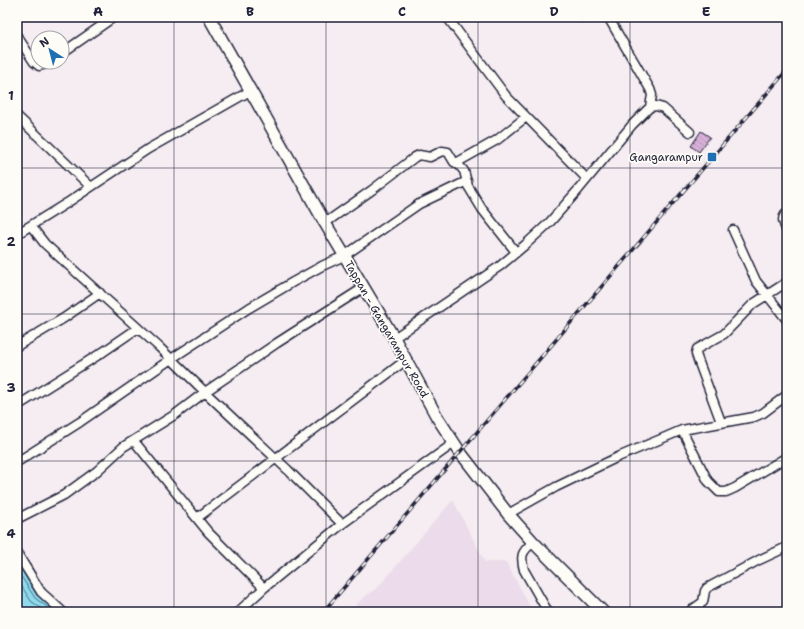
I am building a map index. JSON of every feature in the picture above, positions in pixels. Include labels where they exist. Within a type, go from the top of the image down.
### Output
[{"type":"main road","name":"Tappan - Gangarampur Road","points":[[209,17],[344,256],[394,338],[437,417],[479,478],[508,514],[533,542],[603,612]]},
{"type":"street","points":[[70,47],[114,17]]},
{"type":"street","points":[[447,17],[506,96],[587,179]]},
{"type":"street","points":[[580,17],[585,17]]},
{"type":"street","points":[[394,338],[500,266],[550,222],[632,125],[650,107],[652,96],[650,89],[608,17]]},
{"type":"street","points":[[17,36],[30,56]]},
{"type":"street","points":[[17,234],[166,138],[250,91]]},
{"type":"street","points":[[650,107],[656,106],[663,108],[690,132]]},
{"type":"street","points":[[17,116],[91,187]]},
{"type":"street","points":[[456,163],[497,140],[526,117]]},
{"type":"street","points":[[325,223],[372,190],[409,161],[419,155],[430,157],[445,151],[464,171],[468,186],[482,209],[516,252]]},
{"type":"street","points":[[17,462],[80,422],[171,359],[273,294],[322,266],[344,256],[420,204],[467,181]]},
{"type":"street","points":[[787,213],[784,215],[783,220],[787,231]]},
{"type":"street","points":[[31,226],[45,244],[138,328],[302,482],[342,524]]},
{"type":"street","points":[[733,230],[756,281],[787,320]]},
{"type":"street","points":[[721,422],[696,351],[724,334],[753,304],[766,294],[787,282]]},
{"type":"street","points":[[17,519],[64,495],[88,478],[123,447],[176,414],[276,343],[363,288]]},
{"type":"street","points":[[17,346],[64,318],[100,293]]},
{"type":"street","points":[[17,406],[103,352],[138,328]]},
{"type":"street","points":[[197,518],[406,360]]},
{"type":"street","points":[[508,514],[563,483],[632,451],[682,430],[754,417],[763,413],[786,397]]},
{"type":"street","points":[[682,430],[708,481],[719,492],[726,492],[735,488],[787,457]]},
{"type":"street","points":[[134,441],[197,518],[224,548],[264,588]]},
{"type":"street","points":[[238,612],[264,588],[342,524],[454,442]]},
{"type":"street","points":[[533,542],[524,550],[522,554],[522,563],[524,570],[548,612]]},
{"type":"street","points":[[689,612],[703,602],[707,588],[759,560],[787,547]]},
{"type":"street","points":[[17,554],[41,592],[63,612]]},
{"type":"shaded area","points":[[453,500],[485,562],[506,562],[533,612],[361,612],[355,605],[379,586]]},
{"type":"water","points":[[17,563],[38,595],[61,612],[17,612]]},
{"type":"building","points":[[701,131],[710,137],[699,152],[691,146]]},
{"type":"railway","points":[[323,612],[787,70]]},
{"type":"place","name":"Gangarampur","points":[[712,157]]}]
